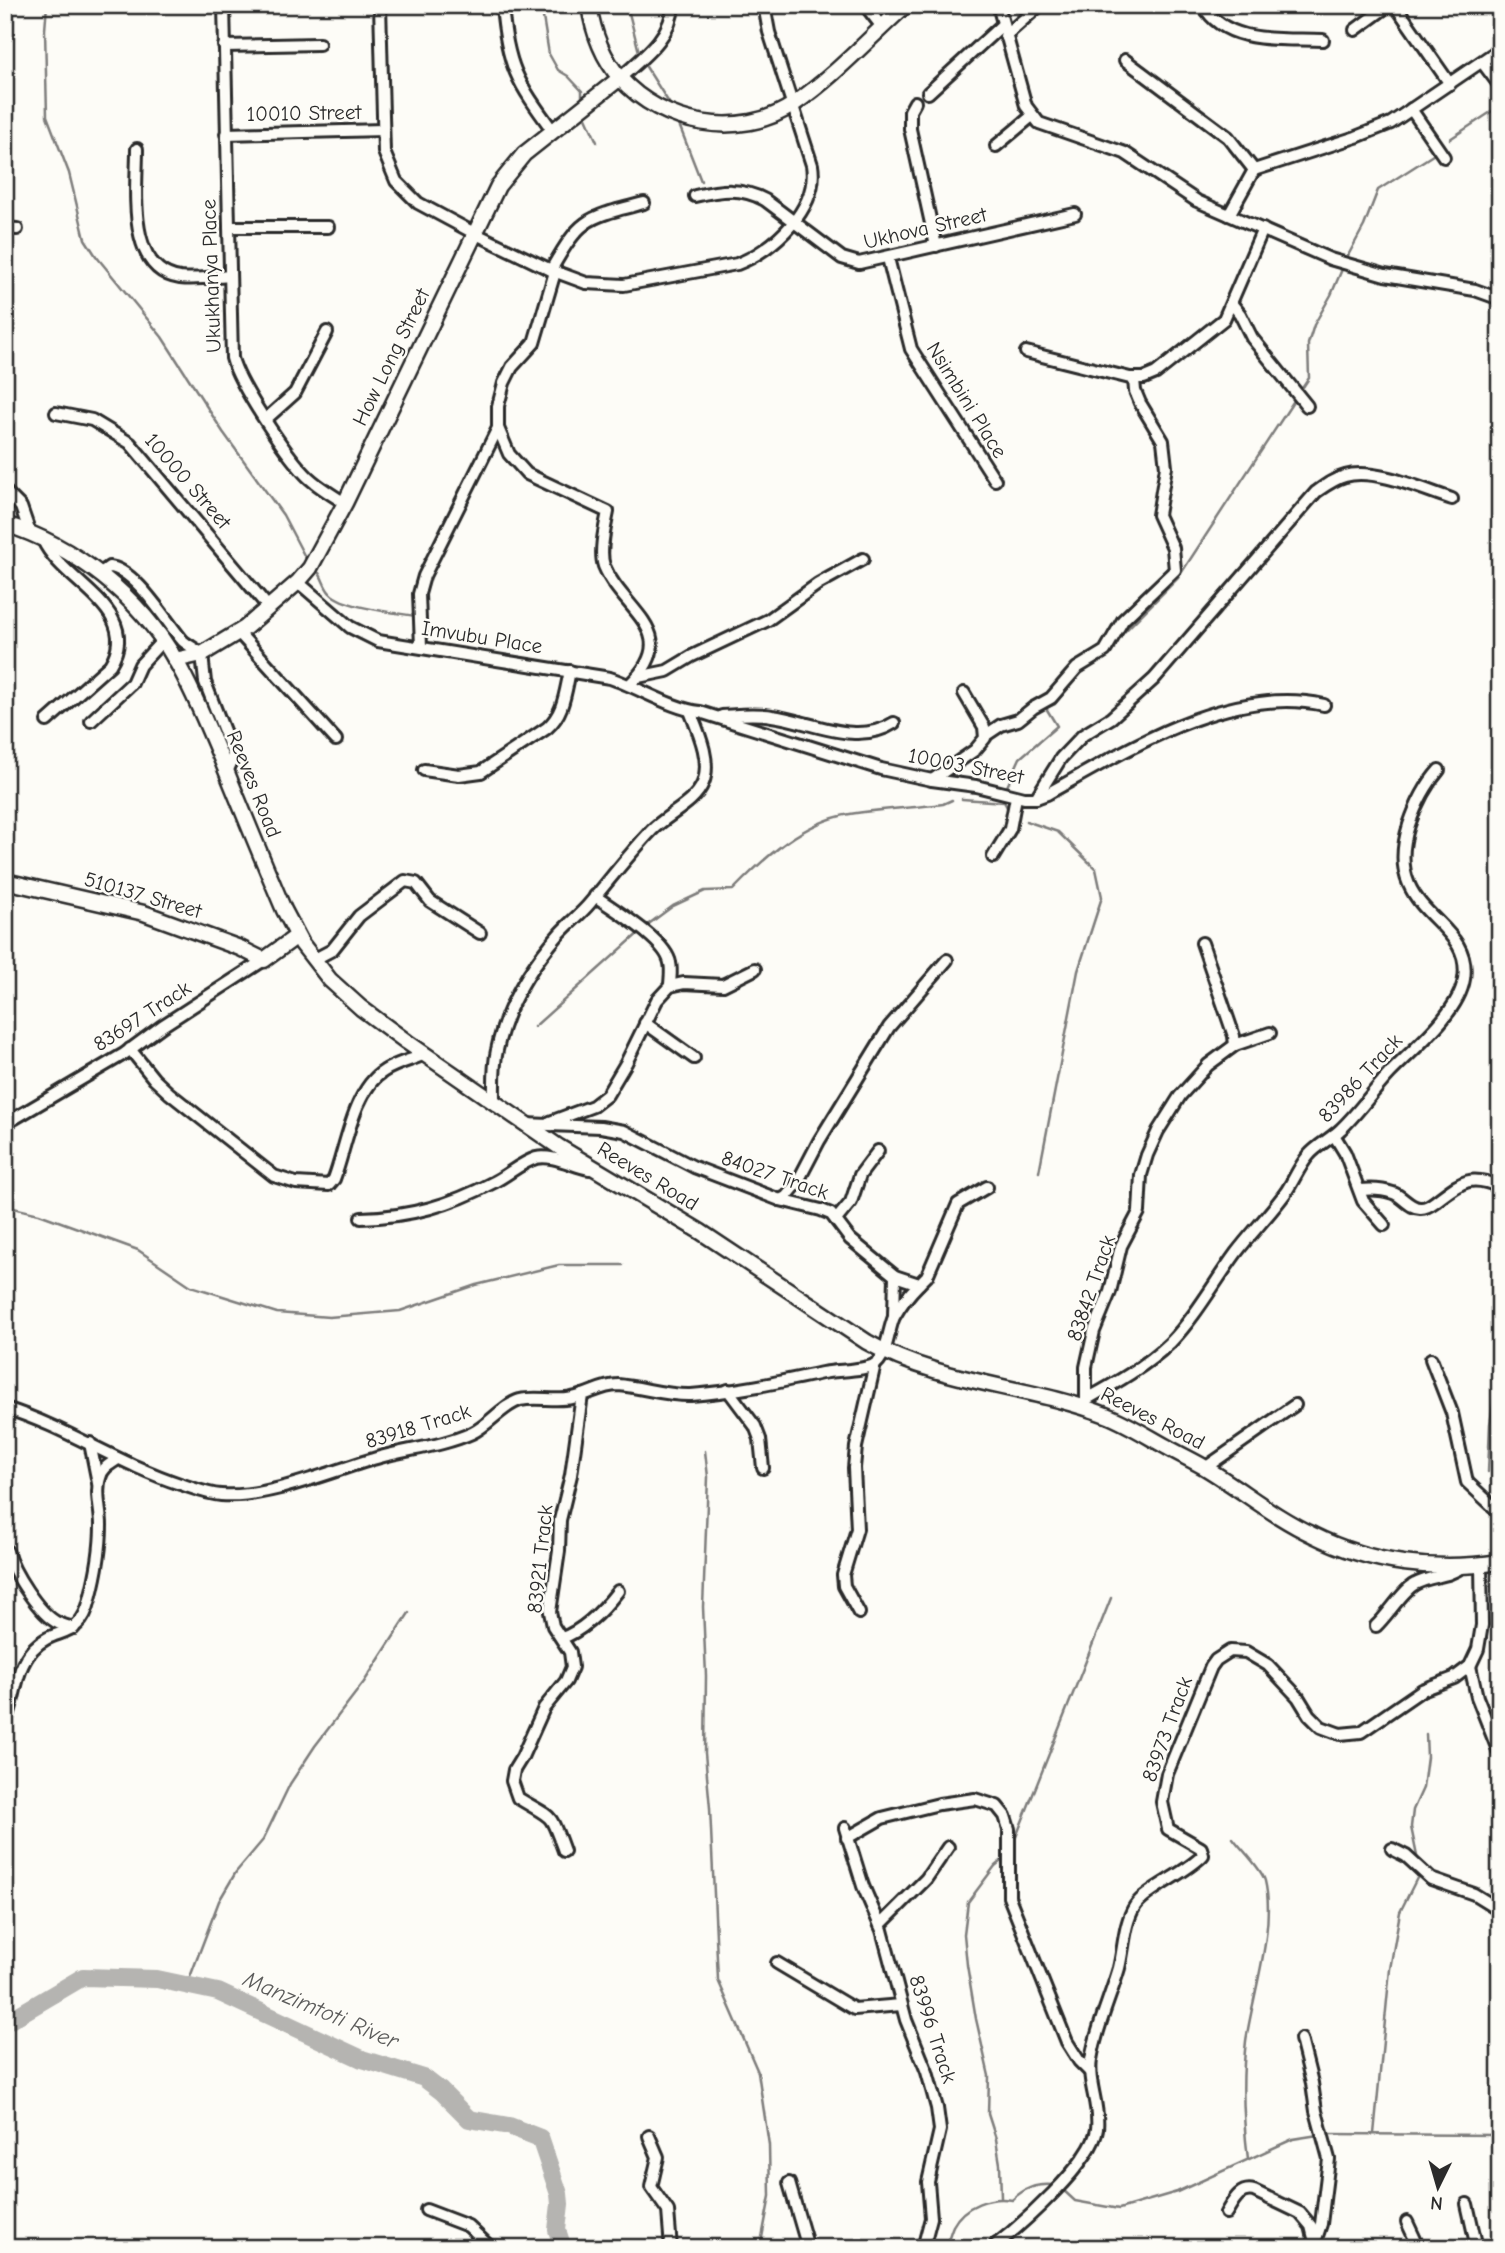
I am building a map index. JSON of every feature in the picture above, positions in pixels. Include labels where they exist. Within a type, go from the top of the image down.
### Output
[{"type":"street","name":"Ukukhanya Place","points":[[224,5],[232,358],[240,378],[305,475],[345,503]]},
{"type":"street","points":[[380,5],[384,152],[402,190],[418,203],[553,271],[586,284],[615,286],[737,264],[758,255],[792,223],[808,197],[813,173],[764,5]]},
{"type":"street","points":[[502,5],[508,53],[516,78],[553,131]]},
{"type":"street","points":[[589,5],[593,30],[620,78],[654,106],[676,116],[700,122],[728,124],[757,120],[794,104],[906,5]]},
{"type":"street","points":[[620,78],[663,36],[672,17],[673,5]]},
{"type":"street","points":[[865,5],[882,27]]},
{"type":"street","points":[[998,5],[1019,85],[1032,116],[1045,126],[1125,153],[1181,192],[1351,266],[1385,275],[1475,290],[1500,299]]},
{"type":"street","points":[[928,93],[1040,5]]},
{"type":"street","points":[[1203,5],[1215,21],[1236,33],[1267,38],[1322,40]]},
{"type":"street","points":[[1354,30],[1389,5]]},
{"type":"street","points":[[1395,5],[1450,84]]},
{"type":"street","points":[[224,46],[319,44]]},
{"type":"street","points":[[1229,215],[1254,170],[1391,123],[1500,50]]},
{"type":"street","points":[[1125,60],[1228,137],[1254,170]]},
{"type":"street","points":[[1482,62],[1500,86]]},
{"type":"street","name":"How Long Street","points":[[175,660],[202,654],[238,632],[298,582],[314,562],[503,177],[524,154],[620,78]]},
{"type":"street","points":[[915,102],[910,109],[910,129],[936,246]]},
{"type":"street","points":[[1411,109],[1444,157]]},
{"type":"street","points":[[996,146],[1032,116]]},
{"type":"street","name":"10010 Street","points":[[226,134],[383,130]]},
{"type":"street","points":[[137,149],[139,228],[149,261],[179,278],[230,276]]},
{"type":"street","name":"Ukhova Street","points":[[695,196],[725,190],[752,193],[846,261],[859,263],[1076,214]]},
{"type":"street","points":[[634,680],[649,662],[652,636],[648,625],[618,589],[603,563],[607,512],[527,474],[509,454],[498,428],[498,406],[504,383],[512,367],[534,343],[553,271],[573,233],[598,215],[644,202]]},
{"type":"street","points":[[229,227],[328,227]]},
{"type":"street","points":[[1026,352],[1133,379],[1144,379],[1156,373],[1218,325],[1232,304],[1263,229]]},
{"type":"street","name":"Nsimbini Place","points":[[888,258],[911,349],[995,480]]},
{"type":"street","points":[[1232,304],[1252,338],[1307,406]]},
{"type":"street","points":[[266,419],[295,393],[327,332]]},
{"type":"street","points":[[986,735],[1001,725],[1018,720],[1051,698],[1077,668],[1105,651],[1123,620],[1175,570],[1173,548],[1158,515],[1166,467],[1163,440],[1140,402],[1133,379]]},
{"type":"street","name":"10000 Street","points":[[56,413],[79,415],[92,420],[130,443],[269,608]]},
{"type":"street","points":[[421,648],[419,594],[424,576],[498,428]]},
{"type":"street","points":[[1036,798],[1061,758],[1083,735],[1111,718],[1154,679],[1317,492],[1331,482],[1353,474],[1376,476],[1452,499]]},
{"type":"street","points":[[5,491],[21,507],[37,537],[53,558],[98,600],[113,619],[120,640],[117,654],[110,665],[47,721]]},
{"type":"street","name":"Reeves Road","points":[[5,524],[37,537],[99,574],[141,612],[163,640],[192,690],[297,936],[330,980],[361,1008],[524,1124],[701,1232],[884,1352],[939,1372],[1086,1403],[1205,1468],[1297,1527],[1336,1545],[1400,1563],[1463,1566],[1500,1562]]},
{"type":"street","points":[[634,680],[667,671],[692,656],[768,620],[817,584],[863,559]]},
{"type":"street","points":[[99,574],[109,567],[122,571],[155,603],[184,642],[202,654],[205,682],[233,754],[227,772]]},
{"type":"street","name":"Imvubu Place","points":[[298,582],[350,627],[378,641],[634,680],[648,694],[673,703]]},
{"type":"street","points":[[238,632],[336,740]]},
{"type":"street","points":[[91,721],[132,683],[140,665],[163,640]]},
{"type":"street","points":[[424,770],[459,775],[481,772],[547,728],[555,721],[562,707],[570,671]]},
{"type":"street","points":[[932,780],[975,750],[983,743],[986,735],[964,693]]},
{"type":"street","name":"10003 Street","points":[[673,703],[690,711],[870,766],[932,780],[976,786],[1016,797],[1036,798],[1194,718],[1282,699],[1297,699],[1324,705]]},
{"type":"street","points":[[494,1103],[497,1048],[513,1002],[535,965],[655,826],[688,801],[702,786],[706,772],[705,761],[690,711]]},
{"type":"street","points":[[714,717],[762,714],[856,733],[878,732],[894,723]]},
{"type":"street","name":"83986 Track","points":[[1086,1403],[1141,1367],[1177,1335],[1250,1235],[1283,1196],[1309,1154],[1334,1135],[1404,1058],[1442,1021],[1461,993],[1465,976],[1463,956],[1412,892],[1402,862],[1406,836],[1416,806],[1427,784],[1439,770]]},
{"type":"street","points":[[993,858],[1010,829],[1016,797]]},
{"type":"street","name":"510137 Street","points":[[5,880],[144,913],[240,948],[264,960]]},
{"type":"street","points":[[313,960],[332,950],[359,916],[405,881],[416,883],[430,901],[480,933]]},
{"type":"street","points":[[595,896],[643,929],[666,953],[671,965],[670,986]]},
{"type":"street","name":"83697 Track","points":[[5,1124],[130,1049],[297,936]]},
{"type":"street","points":[[1202,943],[1235,1045]]},
{"type":"street","points":[[780,1200],[796,1185],[819,1141],[889,1027],[947,960]]},
{"type":"street","points":[[543,1123],[570,1116],[600,1102],[615,1083],[657,1000],[670,986],[684,983],[723,985],[755,970]]},
{"type":"street","points":[[645,1023],[695,1058]]},
{"type":"street","name":"83842 Track","points":[[1086,1403],[1084,1381],[1089,1351],[1110,1292],[1121,1246],[1139,1212],[1141,1175],[1150,1145],[1170,1111],[1208,1065],[1235,1045],[1270,1033]]},
{"type":"street","points":[[130,1049],[169,1093],[267,1172],[296,1182],[323,1186],[329,1185],[334,1179],[354,1114],[372,1082],[384,1070],[425,1054]]},
{"type":"street","name":"84027 Track","points":[[524,1124],[543,1123],[624,1131],[694,1167],[780,1200],[831,1214],[850,1239],[895,1276],[919,1284]]},
{"type":"street","points":[[1334,1135],[1346,1153],[1363,1201],[1384,1225]]},
{"type":"street","points":[[836,1220],[851,1202],[860,1175],[878,1151]]},
{"type":"street","points":[[361,1218],[403,1216],[434,1209],[493,1183],[538,1158],[598,1171]]},
{"type":"street","points":[[1360,1190],[1393,1193],[1415,1207],[1422,1208],[1468,1181],[1482,1180],[1500,1187]]},
{"type":"street","points":[[859,1613],[844,1586],[843,1576],[857,1529],[854,1468],[856,1447],[875,1364],[884,1352],[887,1335],[907,1295],[927,1276],[958,1204],[987,1187]]},
{"type":"street","points":[[894,1318],[895,1276]]},
{"type":"street","points":[[1431,1359],[1451,1413],[1467,1482],[1500,1513]]},
{"type":"street","name":"83918 Track","points":[[5,1408],[44,1422],[149,1473],[209,1493],[242,1495],[459,1437],[489,1423],[518,1401],[566,1399],[614,1385],[684,1395],[728,1390],[875,1364]]},
{"type":"street","points":[[728,1390],[755,1426],[760,1440],[763,1468]]},
{"type":"street","name":"83921 Track","points":[[564,1851],[555,1823],[547,1814],[518,1798],[512,1777],[544,1708],[571,1672],[570,1652],[553,1626],[550,1612],[559,1551],[560,1520],[571,1475],[582,1395]]},
{"type":"street","points":[[1205,1468],[1295,1405]]},
{"type":"street","points":[[5,1723],[13,1706],[13,1691],[17,1678],[31,1652],[45,1640],[74,1628],[80,1623],[87,1609],[95,1574],[101,1525],[98,1485],[90,1443]]},
{"type":"street","points":[[98,1485],[102,1471],[118,1459]]},
{"type":"street","points":[[7,1551],[16,1575],[31,1595],[56,1622],[74,1628]]},
{"type":"street","points":[[1481,1565],[1482,1625],[1478,1649],[1471,1666],[1477,1696],[1498,1749]]},
{"type":"street","points":[[1376,1626],[1414,1584],[1454,1573],[1463,1566]]},
{"type":"street","points":[[562,1638],[601,1611],[618,1591]]},
{"type":"street","name":"83973 Track","points":[[992,2248],[1057,2189],[1094,2140],[1097,2109],[1090,2072],[1099,2027],[1119,1968],[1134,1908],[1143,1897],[1204,1854],[1201,1848],[1168,1829],[1163,1800],[1167,1774],[1206,1677],[1216,1660],[1236,1650],[1260,1660],[1293,1692],[1313,1721],[1330,1731],[1351,1734],[1370,1727],[1422,1690],[1454,1678],[1471,1666]]},
{"type":"street","name":"83996 Track","points":[[923,2248],[931,2218],[928,2182],[940,2124],[932,2086],[901,2005],[880,1925],[863,1886],[846,1833],[881,1818],[939,1804],[975,1799],[992,1802],[997,1806],[1005,1816],[1009,1829],[1008,1887],[1012,1905],[1067,2042],[1090,2072]]},
{"type":"street","points":[[880,1925],[926,1879],[948,1847]]},
{"type":"street","points":[[1392,1849],[1406,1856],[1431,1879],[1474,1894],[1500,1910]]},
{"type":"street","points":[[777,1963],[854,2009],[901,2005]]},
{"type":"street","points":[[1301,2039],[1329,2159],[1321,2224],[1314,2245]]},
{"type":"street","points":[[649,2136],[658,2157],[652,2187],[668,2211],[671,2248]]},
{"type":"street","points":[[789,2183],[808,2248]]},
{"type":"street","points":[[1226,2213],[1241,2192],[1254,2191],[1300,2213],[1311,2226],[1314,2245]]},
{"type":"street","points":[[1467,2204],[1477,2248]]},
{"type":"street","points":[[426,2210],[468,2225],[491,2248]]},
{"type":"street","points":[[1407,2222],[1419,2248]]},
{"type":"waterway","points":[[47,5],[47,116],[69,173],[85,239],[162,337],[223,432],[283,515],[306,559]]},
{"type":"waterway","points":[[541,5],[549,54],[558,70],[582,91],[582,100]]},
{"type":"waterway","points":[[627,5],[640,56]]},
{"type":"waterway","points":[[643,62],[671,106]]},
{"type":"waterway","points":[[1450,139],[1500,106]]},
{"type":"waterway","points":[[584,113],[597,142]]},
{"type":"waterway","points":[[678,122],[701,181]]},
{"type":"waterway","points":[[1345,261],[1364,226],[1378,190],[1436,153]]},
{"type":"waterway","points":[[1299,393],[1309,378],[1308,344],[1314,325],[1343,267]]},
{"type":"waterway","points":[[1119,637],[1178,578],[1295,399]]},
{"type":"waterway","points":[[319,573],[327,589],[336,598],[370,609],[416,616]]},
{"type":"waterway","points":[[1109,653],[1115,649],[1116,642]]},
{"type":"waterway","points":[[1080,672],[1104,658]]},
{"type":"waterway","points":[[1005,791],[1020,758],[1057,726],[1046,708],[1055,704],[1071,683]]},
{"type":"waterway","points":[[1002,798],[1009,811]]},
{"type":"waterway","points":[[962,799],[1004,802]]},
{"type":"waterway","points":[[646,926],[673,906],[705,891],[733,890],[758,865],[786,843],[816,825],[850,814],[943,804],[952,800]]},
{"type":"waterway","points":[[1026,821],[1058,832],[1096,869],[1102,897],[1078,971],[1039,1172]]},
{"type":"waterway","points":[[534,1027],[641,931]]},
{"type":"waterway","points":[[5,1206],[39,1214],[138,1250],[191,1286],[277,1313],[329,1317],[400,1311],[476,1285],[559,1265],[623,1265]]},
{"type":"waterway","points":[[1488,1472],[1490,1424],[1500,1360]]},
{"type":"waterway","points":[[705,1451],[708,1477],[703,1607],[705,1753],[718,1980],[758,2072],[769,2145],[770,2196],[760,2248]]},
{"type":"waterway","points":[[1014,1842],[1111,1598]]},
{"type":"waterway","points":[[187,1985],[219,1901],[236,1872],[263,1840],[290,1784],[364,1682],[409,1613]]},
{"type":"waterway","points":[[1418,1861],[1411,1827],[1413,1810],[1423,1788],[1427,1757],[1426,1734]]},
{"type":"waterway","points":[[1233,1838],[1263,1876],[1268,1899],[1266,1939],[1244,2056],[1243,2100],[1248,2159]]},
{"type":"waterway","points":[[1001,2198],[1000,2164],[988,2114],[989,2076],[976,2019],[964,1934],[968,1902],[995,1866],[1006,1857]]},
{"type":"waterway","points":[[1374,2134],[1390,1969],[1400,1912],[1419,1874]]},
{"type":"waterway","name":"Manzimtoti River","points":[[5,2023],[83,1977],[157,1979],[218,1992],[362,2059],[424,2078],[469,2119],[509,2126],[540,2138],[559,2194],[557,2230],[563,2248]]},
{"type":"waterway","points":[[1325,2134],[1500,2135]]},
{"type":"waterway","points":[[1062,2189],[1075,2201],[1119,2209],[1177,2192],[1293,2139],[1318,2135]]},
{"type":"waterway","points":[[945,2248],[953,2226],[971,2207],[995,2199],[1012,2200],[1030,2188],[1052,2185]]},
{"type":"waterway","points":[[561,2242],[591,2248]]}]
